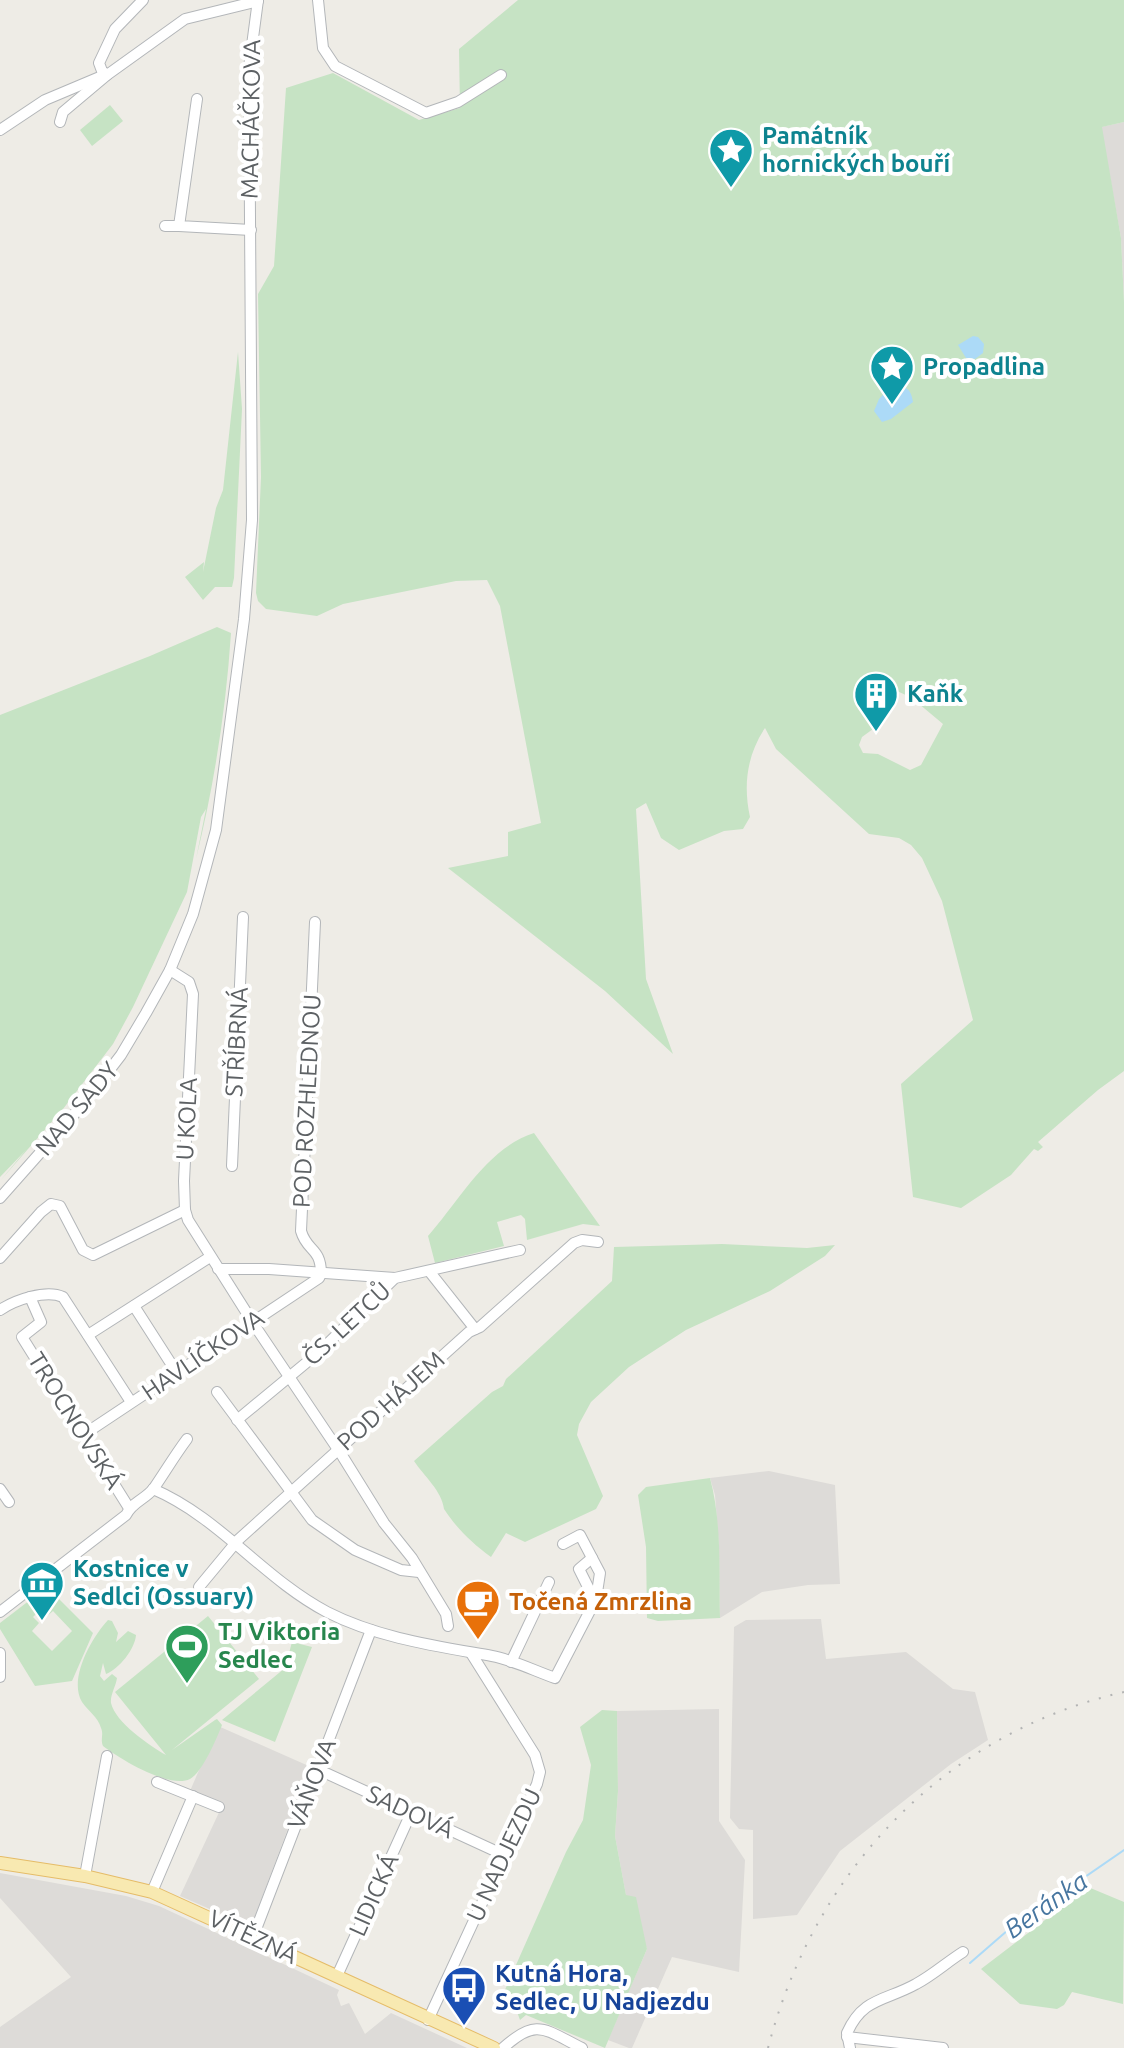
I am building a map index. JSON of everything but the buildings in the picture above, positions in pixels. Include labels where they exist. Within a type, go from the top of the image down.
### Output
[{"type":"main road","name":"VÍTĚZNÁ","points":[[0,1863],[85,1876],[152,1892],[494,2048]]},
{"type":"street","points":[[107,75],[99,63],[106,47],[115,29],[143,0]]},
{"type":"street","points":[[60,122],[63,112],[107,75],[185,19],[258,0]]},
{"type":"street","name":"MACHÁČKOVA","points":[[170,970],[193,914],[216,830],[244,619],[252,520],[249,68],[258,0]]},
{"type":"street","points":[[318,0],[323,48],[335,66],[415,109],[426,113],[446,107],[501,75]]},
{"type":"street","points":[[0,130],[45,100],[107,75]]},
{"type":"street","points":[[179,226],[197,99]]},
{"type":"street","points":[[165,226],[251,235]]},
{"type":"street","name":"STŘÍBRNÁ","points":[[232,1166],[243,917]]},
{"type":"street","name":"POD ROZHLEDNOU","points":[[315,922],[301,1231],[319,1256],[321,1274]]},
{"type":"street","name":"NAD SADY","points":[[0,1198],[85,1102],[121,1055],[170,970]]},
{"type":"street","name":"U KOLA","points":[[170,970],[189,982],[193,994],[185,1210],[210,1257],[337,1449]]},
{"type":"street","points":[[0,1258],[51,1204],[60,1206],[83,1250],[93,1255],[185,1210]]},
{"type":"street","name":"POD HÁJEM","points":[[199,1587],[235,1545],[337,1449],[574,1243],[582,1240],[598,1242]]},
{"type":"street","name":"ČS. LETCŮ","points":[[237,1420],[290,1377],[395,1278],[520,1250]]},
{"type":"street","points":[[88,1335],[210,1257]]},
{"type":"street","points":[[218,1269],[269,1269],[395,1278]]},
{"type":"street","points":[[429,1271],[475,1329]]},
{"type":"street","name":"HAVLÍČKOVA","points":[[83,1435],[321,1274]]},
{"type":"street","points":[[0,1310],[21,1298],[60,1295],[131,1402]]},
{"type":"street","name":"TROCNOVSKÁ","points":[[30,1297],[41,1322],[22,1337],[129,1508]]},
{"type":"street","points":[[134,1306],[177,1373]]},
{"type":"street","points":[[217,1392],[312,1520],[350,1548],[401,1570],[419,1572]]},
{"type":"street","points":[[2,1605],[126,1515],[129,1508],[153,1489],[187,1439]]},
{"type":"street","points":[[337,1449],[384,1523],[412,1558],[446,1614],[448,1626]]},
{"type":"street","points":[[0,1489],[9,1502]]},
{"type":"street","points":[[153,1489],[199,1515],[288,1589],[309,1602],[371,1630],[495,1657],[555,1678],[595,1601],[600,1573],[580,1535],[563,1544]]},
{"type":"street","points":[[592,1558],[579,1569],[595,1601]]},
{"type":"street","points":[[511,1662],[549,1582]]},
{"type":"street","name":"VÁŇOVA","points":[[253,1937],[371,1630]]},
{"type":"street","points":[[0,1653],[0,1677]]},
{"type":"street","name":"U NADJEZDU","points":[[428,2020],[537,1784],[539,1766],[535,1755],[471,1653]]},
{"type":"street","points":[[85,1876],[107,1756]]},
{"type":"street","name":"SADOVÁ","points":[[317,1769],[504,1855]]},
{"type":"street","points":[[157,1782],[219,1807]]},
{"type":"street","points":[[152,1892],[193,1796]]},
{"type":"street","name":"LIDICKÁ","points":[[337,1976],[411,1813]]},
{"type":"street","points":[[943,2048],[848,2042],[848,2029],[870,2003],[917,1984],[963,1952]]},
{"type":"street","points":[[503,2048],[522,2032],[535,2028],[582,2048]]},
{"type":"shaded area","points":[[1124,122],[1124,302],[1121,238],[1101,127]]},
{"type":"shaded area","points":[[769,1471],[835,1485],[840,1584],[762,1592],[720,1618],[719,1547],[715,1495],[710,1478]]},
{"type":"shaded area","points":[[821,1619],[826,1659],[906,1652],[953,1689],[975,1692],[988,1740],[951,1764],[840,1851],[797,1915],[753,1919],[753,1830],[739,1829],[730,1818],[734,1627],[746,1620]]},
{"type":"shaded area","points":[[719,1709],[719,1821],[745,1860],[739,1972],[672,1957],[632,2048],[629,2048],[608,2040],[647,1949],[626,1895],[615,1836],[617,1711]]},
{"type":"shaded area","points":[[218,1726],[311,1767],[251,1927],[180,1896],[222,1806],[190,1791]]},
{"type":"shaded area","points":[[0,1873],[126,1896],[159,1906],[339,1990],[337,1995],[341,2006],[349,2003],[365,2034],[391,2013],[467,2048],[0,2048],[0,2027],[71,1977],[0,1898]]},
{"type":"green space","points":[[518,0],[1124,0],[1124,122],[1102,127],[1121,238],[1124,302],[1124,1071],[1038,1142],[1043,1147],[1038,1151],[1034,1149],[1011,1175],[961,1208],[913,1197],[901,1084],[973,1020],[942,901],[922,858],[911,845],[899,838],[869,834],[776,749],[765,728],[750,760],[747,793],[750,817],[743,829],[724,831],[679,850],[661,838],[646,803],[636,809],[646,979],[673,1054],[605,991],[448,868],[508,856],[508,832],[541,823],[500,606],[487,580],[456,581],[343,604],[317,616],[266,609],[258,601],[261,477],[258,294],[274,266],[286,88],[333,73],[419,120],[460,108],[459,49]],"holes":[[[895,690],[912,698],[943,724],[921,765],[910,770],[878,754],[863,753],[859,745],[862,737],[873,729]]]},
{"type":"green space","points":[[110,105],[123,121],[92,146],[80,130]]},
{"type":"green space","points":[[238,352],[242,409],[234,578],[232,587],[215,587],[203,600],[185,577],[204,562],[203,572],[216,508],[223,490]]},
{"type":"green space","points":[[217,627],[231,633],[226,690],[208,803],[196,859],[206,809],[201,817],[187,892],[113,1044],[63,1109],[0,1181],[26,1150],[0,1177],[0,715]]},
{"type":"green space","points":[[534,1133],[600,1226],[583,1224],[527,1240],[525,1219],[521,1215],[497,1222],[504,1246],[435,1263],[428,1236],[488,1163],[517,1140]]},
{"type":"green space","points":[[722,1244],[807,1248],[835,1245],[825,1256],[770,1291],[686,1330],[629,1367],[591,1402],[579,1424],[577,1435],[603,1496],[596,1509],[525,1542],[506,1533],[491,1557],[454,1523],[436,1490],[414,1461],[492,1392],[503,1386],[506,1379],[612,1281],[614,1247]]},
{"type":"green space","points":[[710,1478],[718,1530],[720,1618],[658,1621],[647,1618],[646,1547],[638,1495],[646,1487]]},
{"type":"green space","points":[[47,1587],[93,1633],[72,1681],[35,1686],[0,1629],[0,1623]],"holes":[[[53,1611],[72,1631],[52,1651],[32,1631],[39,1623],[33,1617],[38,1612],[45,1618]]]},
{"type":"green space","points":[[208,1616],[259,1679],[172,1750],[217,1719],[222,1725],[209,1755],[195,1775],[181,1781],[170,1780],[132,1765],[103,1746],[100,1724],[78,1693],[80,1670],[89,1647],[108,1620],[112,1621],[118,1633],[116,1642],[128,1631],[136,1635],[133,1646],[121,1663],[106,1674],[103,1663],[100,1676],[104,1681],[112,1674],[117,1678],[111,1703],[119,1718],[143,1740],[166,1755],[115,1692]]},
{"type":"green space","points":[[292,1642],[312,1647],[275,1742],[222,1720],[285,1668]]},
{"type":"green space","points":[[602,1710],[617,1711],[615,1836],[626,1895],[636,1897],[647,1949],[605,2048],[526,2015],[520,2020],[512,1998],[504,1992],[583,1820],[591,1765],[580,1727]]},
{"type":"green space","points":[[1088,1887],[1124,1902],[1123,2004],[1072,1992],[1064,2005],[1057,2009],[1020,2004],[981,1969]]},
{"type":"water","points":[[973,336],[984,344],[983,353],[975,359],[966,358],[958,345]]},
{"type":"water","name":"Propadlina","points":[[893,384],[907,389],[913,402],[882,422],[874,411],[879,399]]},
{"type":"waterway","name":"Beránka","points":[[970,1963],[1008,1930],[1124,1850]]},
{"type":"railway","points":[[768,2048],[789,1984],[818,1923],[853,1868],[896,1819],[944,1776],[999,1740],[1059,1712],[1124,1692]]},
{"type":"place","name":"Památník hornických bouří","points":[[731,189]]},
{"type":"place","name":"Propadlina","points":[[892,406]]},
{"type":"place","name":"Kaňk","points":[[876,733]]},
{"type":"place","name":"Kostnice v Sedlci (Ossuary)","points":[[42,1622]]},
{"type":"place","name":"Točená Zmrzlina","points":[[478,1641]]},
{"type":"place","name":"TJ Viktoria Sedlec","points":[[187,1685]]},
{"type":"place","name":"Kutná Hora, Sedlec, U Nadjezdu","points":[[464,2027]]}]
